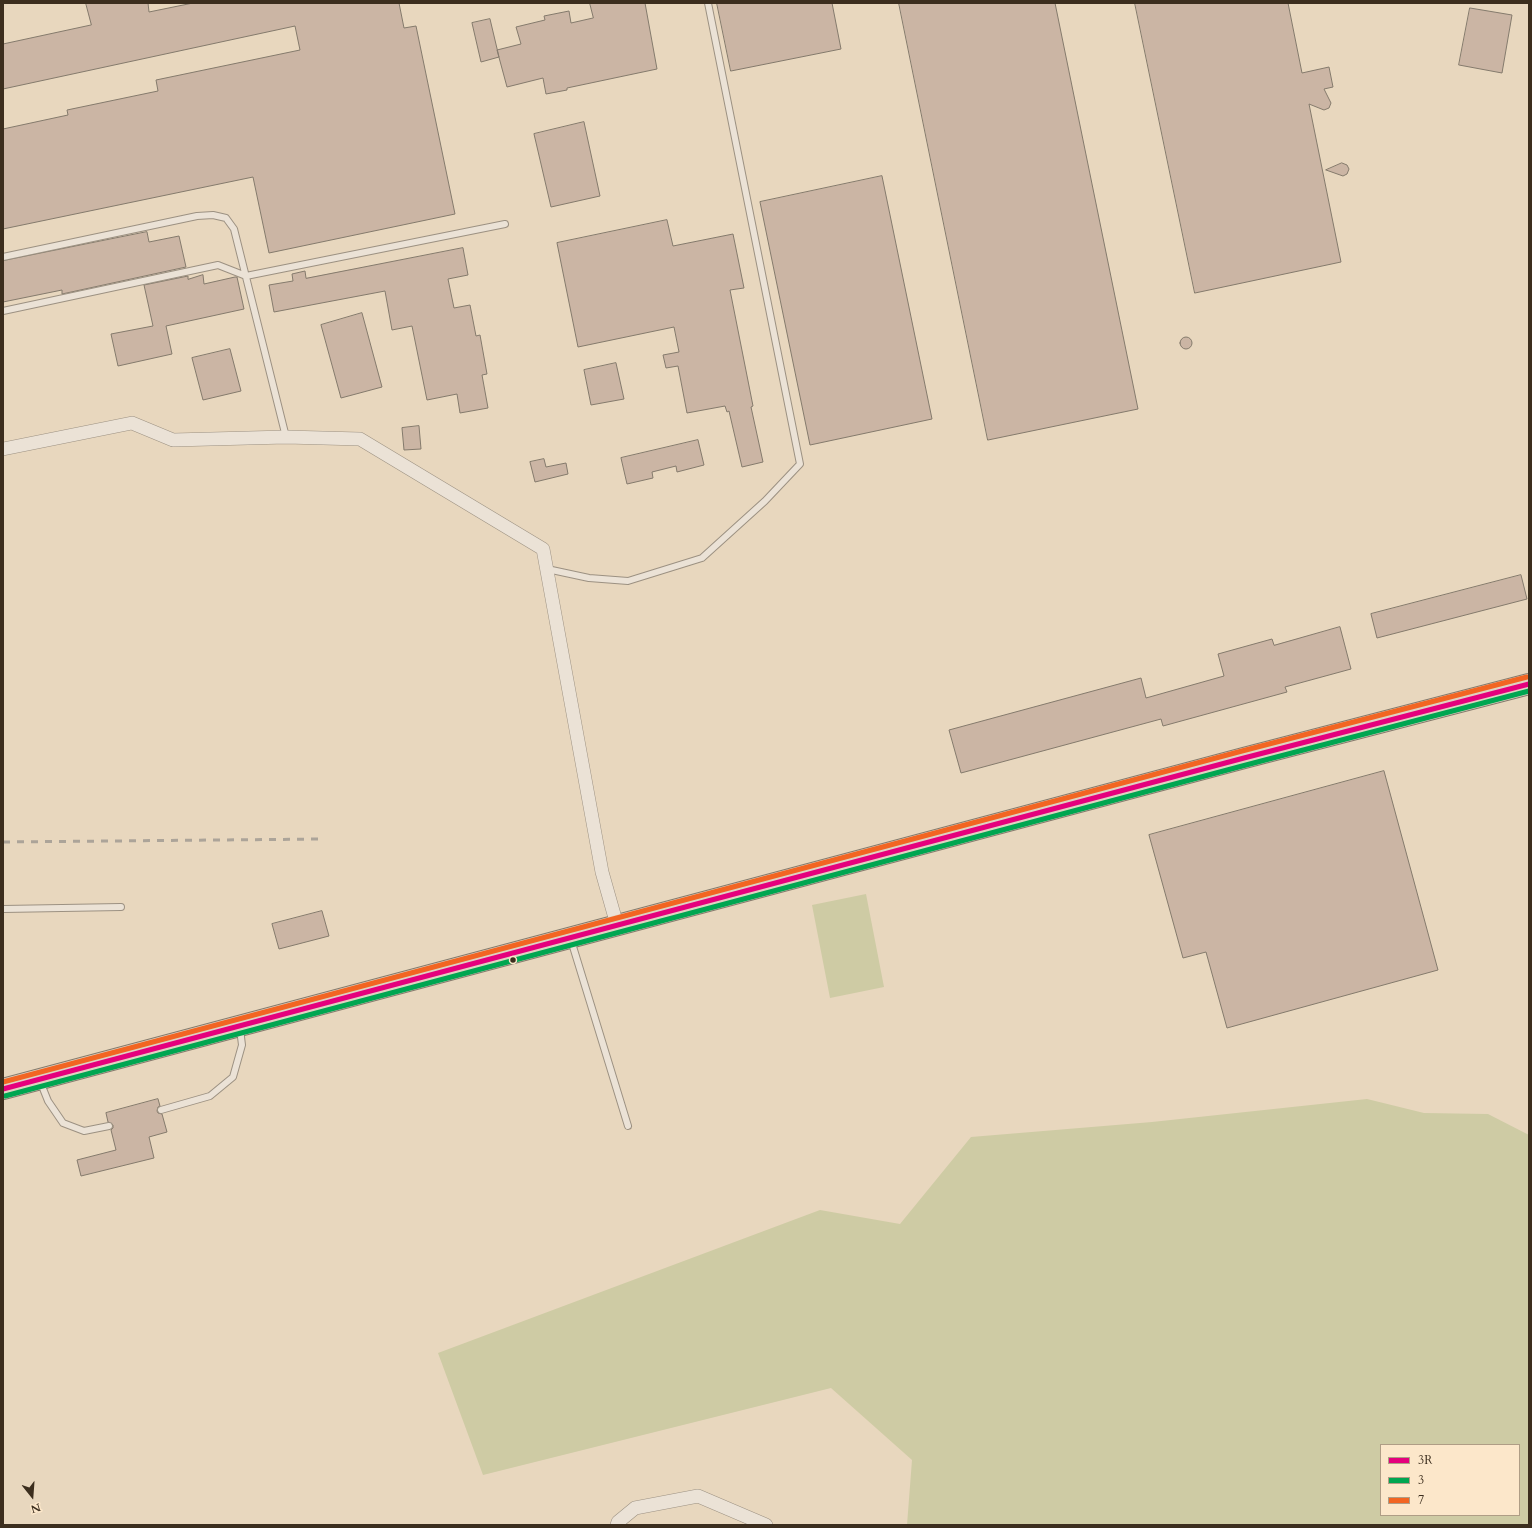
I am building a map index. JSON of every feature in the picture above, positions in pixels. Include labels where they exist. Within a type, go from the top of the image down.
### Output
[{"type":"main road","points":[[3,1089],[617,924],[1529,684]]},
{"type":"street","points":[[3,449],[132,423],[173,440],[286,437],[360,439],[543,549],[602,872],[617,924]]},
{"type":"street","points":[[617,1525],[618,1522],[635,1508],[698,1496],[766,1525]]},
{"type":"lane","points":[[547,569],[589,578],[628,581],[702,558],[765,501],[800,464],[708,3]]},
{"type":"lane","points":[[3,257],[197,216],[213,215],[226,218],[234,229],[286,437]]},
{"type":"lane","points":[[3,311],[218,265],[246,276],[505,224]]},
{"type":"lane","points":[[3,909],[121,907]]},
{"type":"lane","points":[[571,937],[628,1126]]},
{"type":"lane","points":[[161,1110],[210,1096],[233,1077],[242,1045],[239,1026]]},
{"type":"lane","points":[[39,1079],[48,1101],[62,1123],[84,1131],[110,1126]]},
{"type":"shaded area","points":[[866,894],[884,987],[830,998],[812,905]]},
{"type":"shaded area","points":[[1367,1099],[1424,1113],[1488,1114],[1529,1135],[1529,1525],[907,1525],[912,1460],[831,1388],[483,1475],[438,1353],[820,1210],[900,1224],[971,1137],[1152,1122]]},
{"type":"building","points":[[86,3],[148,3],[149,12],[193,3],[399,3],[404,28],[416,26],[455,214],[269,253],[253,177],[3,229],[3,129],[68,115],[67,110],[158,91],[156,80],[300,50],[295,26],[3,89],[3,44],[91,25]]},
{"type":"building","points":[[590,3],[645,3],[657,69],[567,88],[567,90],[546,94],[543,78],[507,87],[497,50],[521,44],[516,27],[545,20],[544,16],[569,11],[571,23],[593,18]]},
{"type":"building","points":[[717,3],[832,3],[841,49],[731,71]]},
{"type":"building","points":[[899,3],[1055,3],[1138,409],[988,440]]},
{"type":"building","points":[[1135,3],[1288,3],[1302,73],[1329,67],[1333,87],[1324,89],[1331,103],[1329,108],[1324,110],[1309,104],[1341,262],[1195,293]]},
{"type":"building","points":[[1470,8],[1512,15],[1502,73],[1459,65]]},
{"type":"building","points":[[490,19],[499,57],[481,62],[472,23]]},
{"type":"building","points":[[584,122],[600,196],[551,207],[534,134]]},
{"type":"building","points":[[1342,163],[1347,165],[1349,169],[1347,174],[1343,176],[1326,170]]},
{"type":"building","points":[[882,176],[932,419],[810,445],[760,202]]},
{"type":"building","points":[[667,220],[673,246],[733,234],[744,288],[730,290],[753,406],[751,407],[763,462],[742,467],[729,411],[727,412],[725,406],[687,413],[678,366],[666,368],[663,355],[679,352],[674,327],[578,347],[557,243]]},
{"type":"building","points":[[147,232],[149,242],[179,236],[186,267],[62,294],[62,290],[3,302],[3,261]]},
{"type":"building","points":[[463,248],[468,275],[448,279],[454,308],[470,305],[476,336],[480,335],[487,374],[482,375],[488,408],[460,413],[457,394],[427,400],[412,326],[392,330],[385,291],[274,312],[269,285],[293,281],[292,274],[305,271],[306,278]]},
{"type":"building","points":[[203,275],[204,284],[237,277],[244,309],[166,326],[172,354],[118,366],[111,334],[153,326],[144,285],[188,276],[188,279]]},
{"type":"building","points":[[362,313],[382,387],[341,398],[321,325]]},
{"type":"building","points":[[1184,337],[1188,337],[1192,343],[1188,349],[1184,349],[1180,345],[1180,341]]},
{"type":"building","points":[[230,349],[241,391],[203,400],[192,358]]},
{"type":"building","points":[[616,363],[624,399],[591,405],[584,370]]},
{"type":"building","points":[[419,426],[421,449],[404,450],[402,428]]},
{"type":"building","points":[[698,440],[704,465],[677,472],[676,466],[652,472],[653,478],[627,484],[621,458]]},
{"type":"building","points":[[544,459],[546,467],[566,463],[568,474],[535,482],[530,462]]},
{"type":"building","points":[[1521,575],[1527,599],[1377,638],[1371,614]]},
{"type":"building","points":[[1340,627],[1351,669],[1285,687],[1287,692],[1163,726],[1161,719],[961,773],[949,730],[1141,678],[1146,698],[1224,676],[1218,654],[1272,639],[1274,645]]},
{"type":"building","points":[[1384,771],[1438,970],[1227,1028],[1206,952],[1183,958],[1149,835]]},
{"type":"building","points":[[322,911],[329,936],[279,949],[272,924]]},
{"type":"building","points":[[158,1099],[160,1106],[158,1107],[157,1111],[158,1113],[162,1114],[167,1132],[149,1137],[154,1158],[81,1176],[77,1160],[116,1150],[111,1130],[113,1125],[108,1122],[106,1113]]},
{"type":"railway","points":[[3,842],[323,839]]},
{"type":"transit line","name":"7","points":[[3,1082],[1242,751],[1527,677]]},
{"type":"transit line","name":"3R","points":[[3,1089],[1244,758],[1529,684]]},
{"type":"transit line","name":"3","points":[[5,1096],[1529,691]]}]
